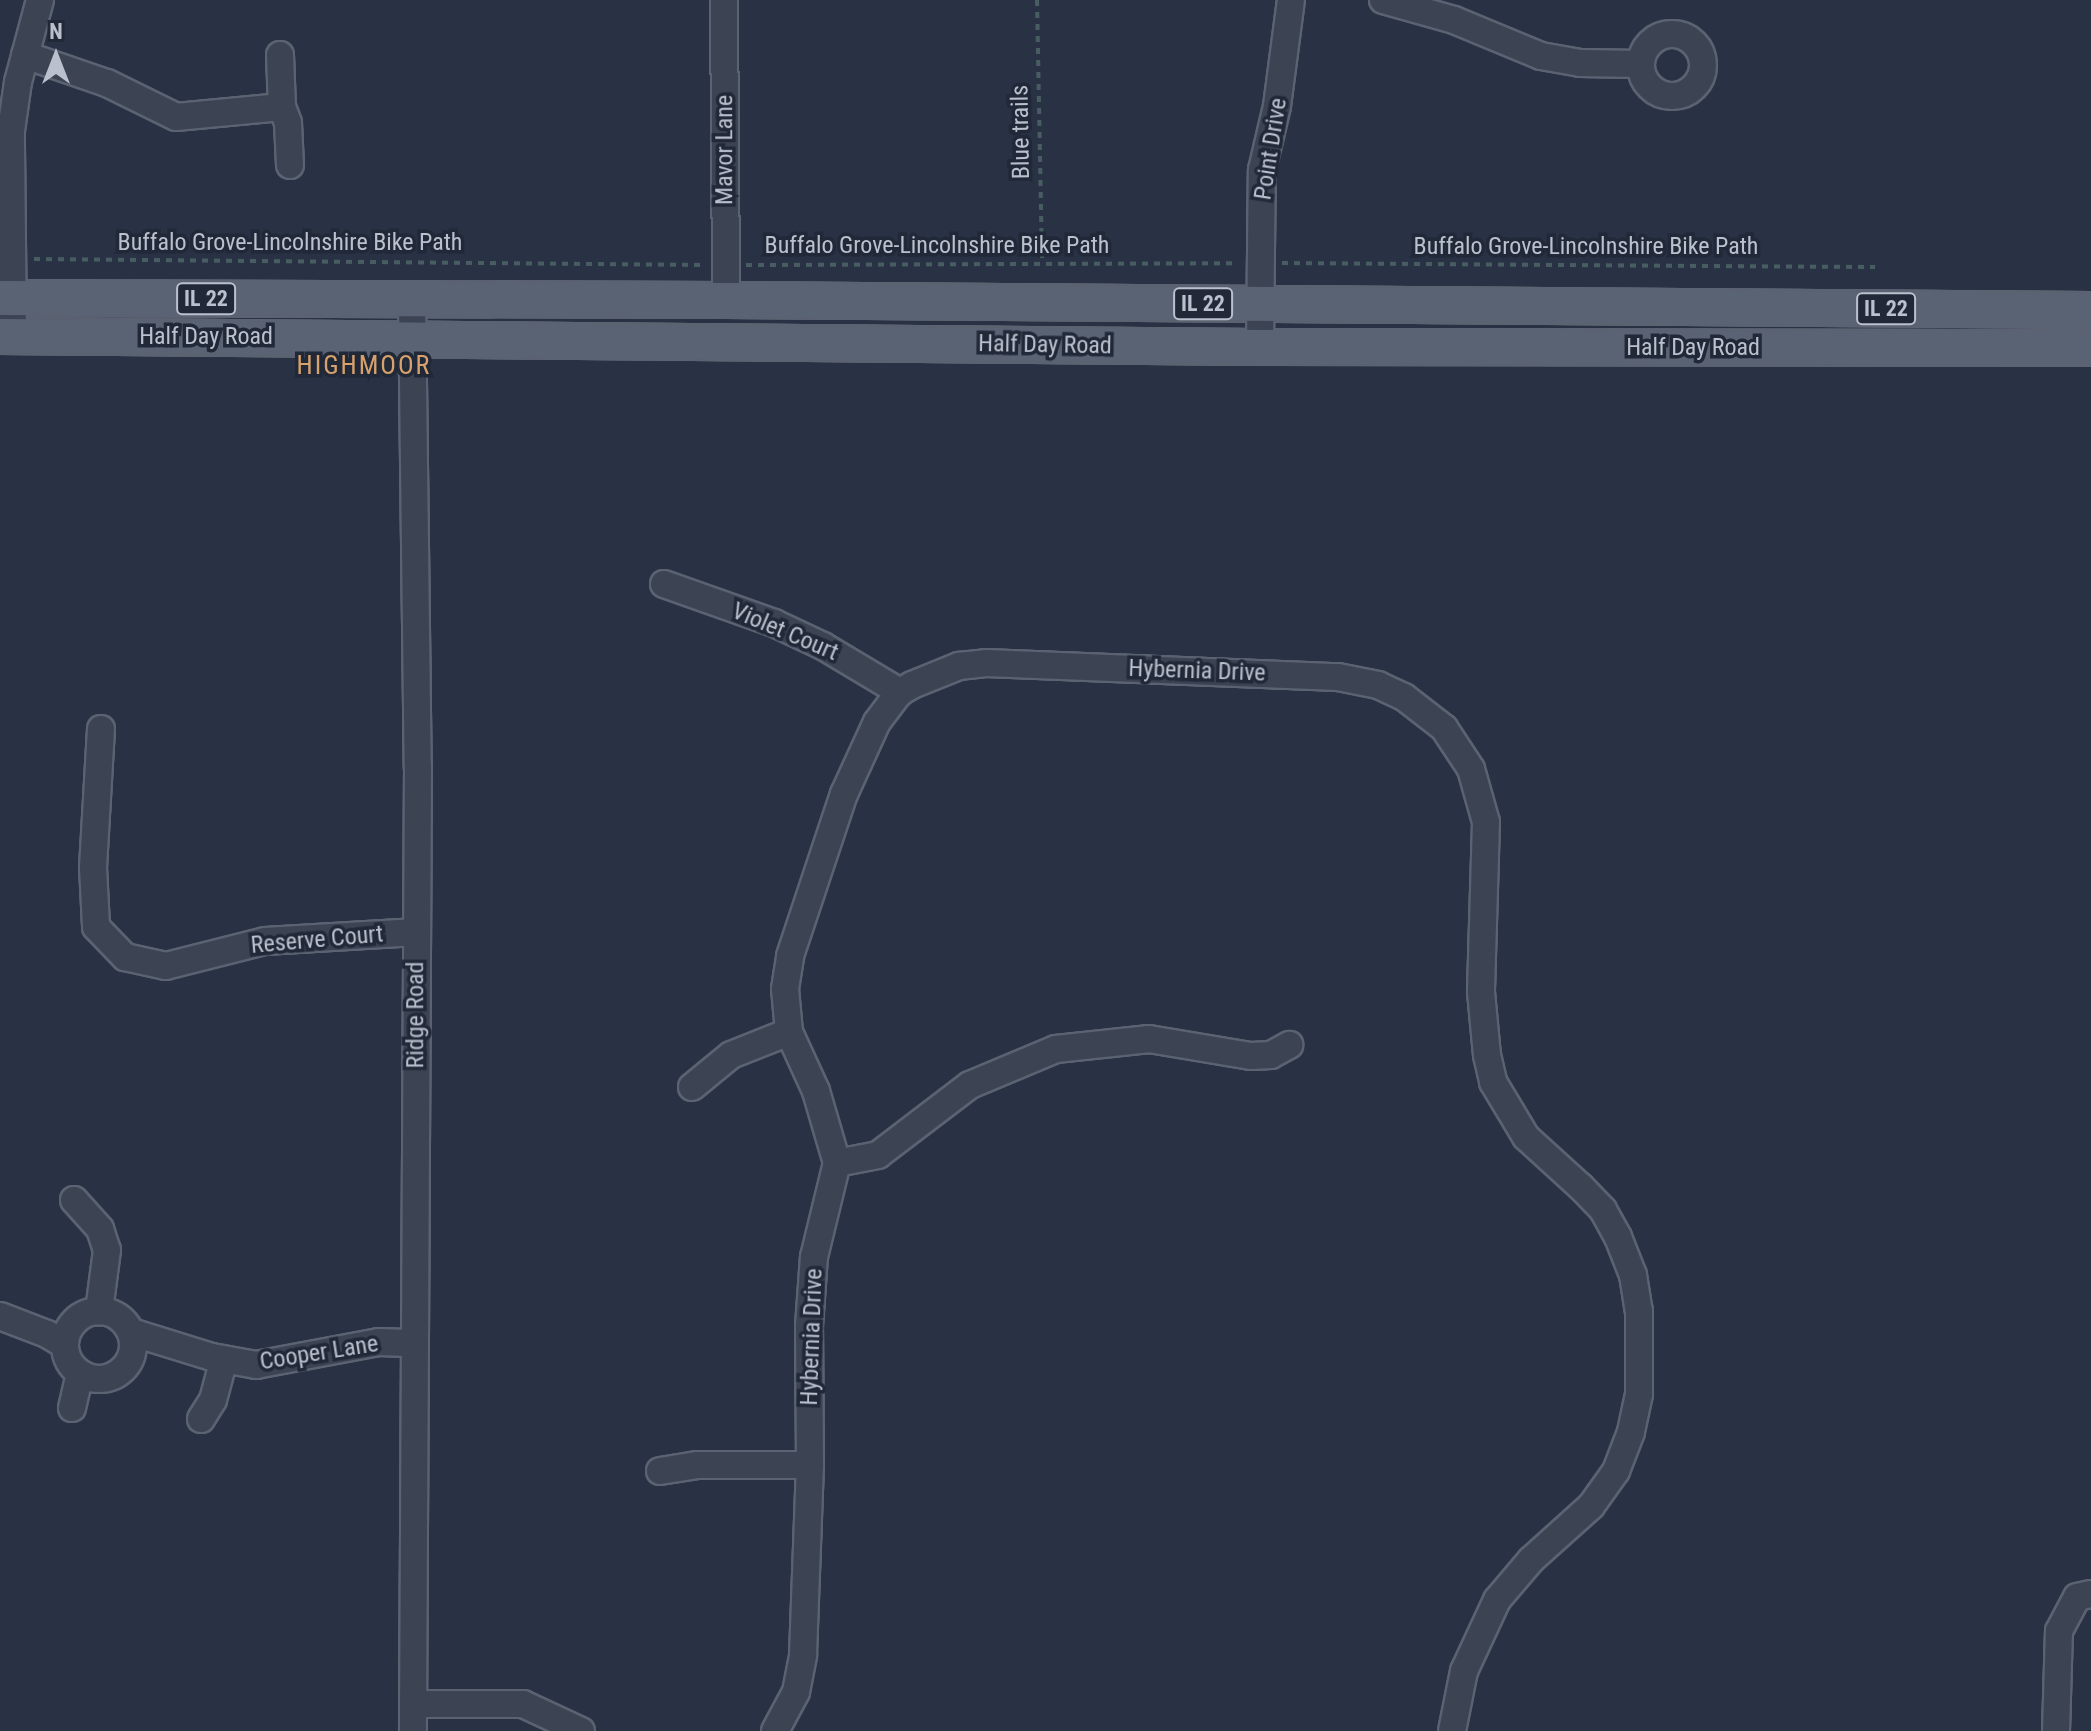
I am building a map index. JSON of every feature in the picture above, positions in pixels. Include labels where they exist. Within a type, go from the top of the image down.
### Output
[{"type":"main road","name":"Half Day Road","points":[[6,298],[2091,310]]},
{"type":"main road","name":"Half Day Road","points":[[6,336],[412,337],[1260,347],[2091,348]]},
{"type":"street","points":[[6,336],[6,298],[12,259],[11,131],[25,55],[40,0]]},
{"type":"street","name":"Mavor Lane","points":[[724,0],[726,300]]},
{"type":"street","name":"Point Drive","points":[[1260,347],[1262,170],[1277,106],[1291,0]]},
{"type":"street","points":[[1383,0],[1454,20],[1541,56],[1580,63],[1641,64]]},
{"type":"street","points":[[25,55],[107,83],[176,117],[282,107]]},
{"type":"street","points":[[280,55],[282,107],[288,123],[290,165]]},
{"type":"street","name":"Ridge Road","points":[[412,299],[417,932],[413,1731]]},
{"type":"street","name":"Violet Court","points":[[664,584],[774,623],[823,646],[900,692]]},
{"type":"street","name":"Hybernia Drive","points":[[900,692],[959,666],[986,663],[1338,677],[1378,685],[1404,697],[1444,728],[1471,769],[1486,822],[1481,992],[1493,1082],[1526,1137],[1603,1210],[1618,1237],[1633,1275],[1639,1311],[1639,1394],[1631,1432],[1616,1471],[1591,1506],[1531,1560],[1497,1600],[1464,1671],[1452,1731]]},
{"type":"street","points":[[900,692],[862,748],[790,956],[785,989],[789,1032],[816,1091],[837,1163],[878,1155],[970,1085],[1056,1049],[1149,1039],[1251,1056],[1271,1055],[1289,1045]]},
{"type":"street","name":"Reserve Court","points":[[101,729],[93,867],[96,927],[125,957],[166,966],[265,941],[417,932]]},
{"type":"street","points":[[692,1087],[731,1055],[789,1032]]},
{"type":"street","name":"Hybernia Drive","points":[[775,1731],[796,1692],[803,1655],[810,1465],[809,1326],[814,1257],[837,1163]]},
{"type":"street","points":[[74,1200],[100,1229],[107,1250],[99,1311],[88,1313],[71,1325],[65,1345],[72,1366],[80,1374],[101,1379],[121,1372],[133,1354],[131,1332]]},
{"type":"street","name":"Cooper Lane","points":[[99,1311],[118,1316],[131,1332],[256,1365],[379,1342],[415,1343]]},
{"type":"street","points":[[0,1316],[47,1334],[65,1345]]},
{"type":"street","points":[[201,1419],[213,1400],[224,1359]]},
{"type":"street","points":[[72,1408],[80,1374]]},
{"type":"street","points":[[660,1471],[697,1465],[810,1465]]},
{"type":"street","points":[[2056,1731],[2059,1631],[2077,1597],[2091,1594]]},
{"type":"street","points":[[413,1704],[523,1704],[581,1731]]},
{"type":"path","name":"Blue trails","points":[[1037,0],[1042,264]]},
{"type":"path","name":"Buffalo Grove-Lincolnshire Bike Path","points":[[12,259],[725,265],[1260,263],[1875,267]]},
{"type":"district","name":"HIGHMOOR","points":[[364,366]]}]
